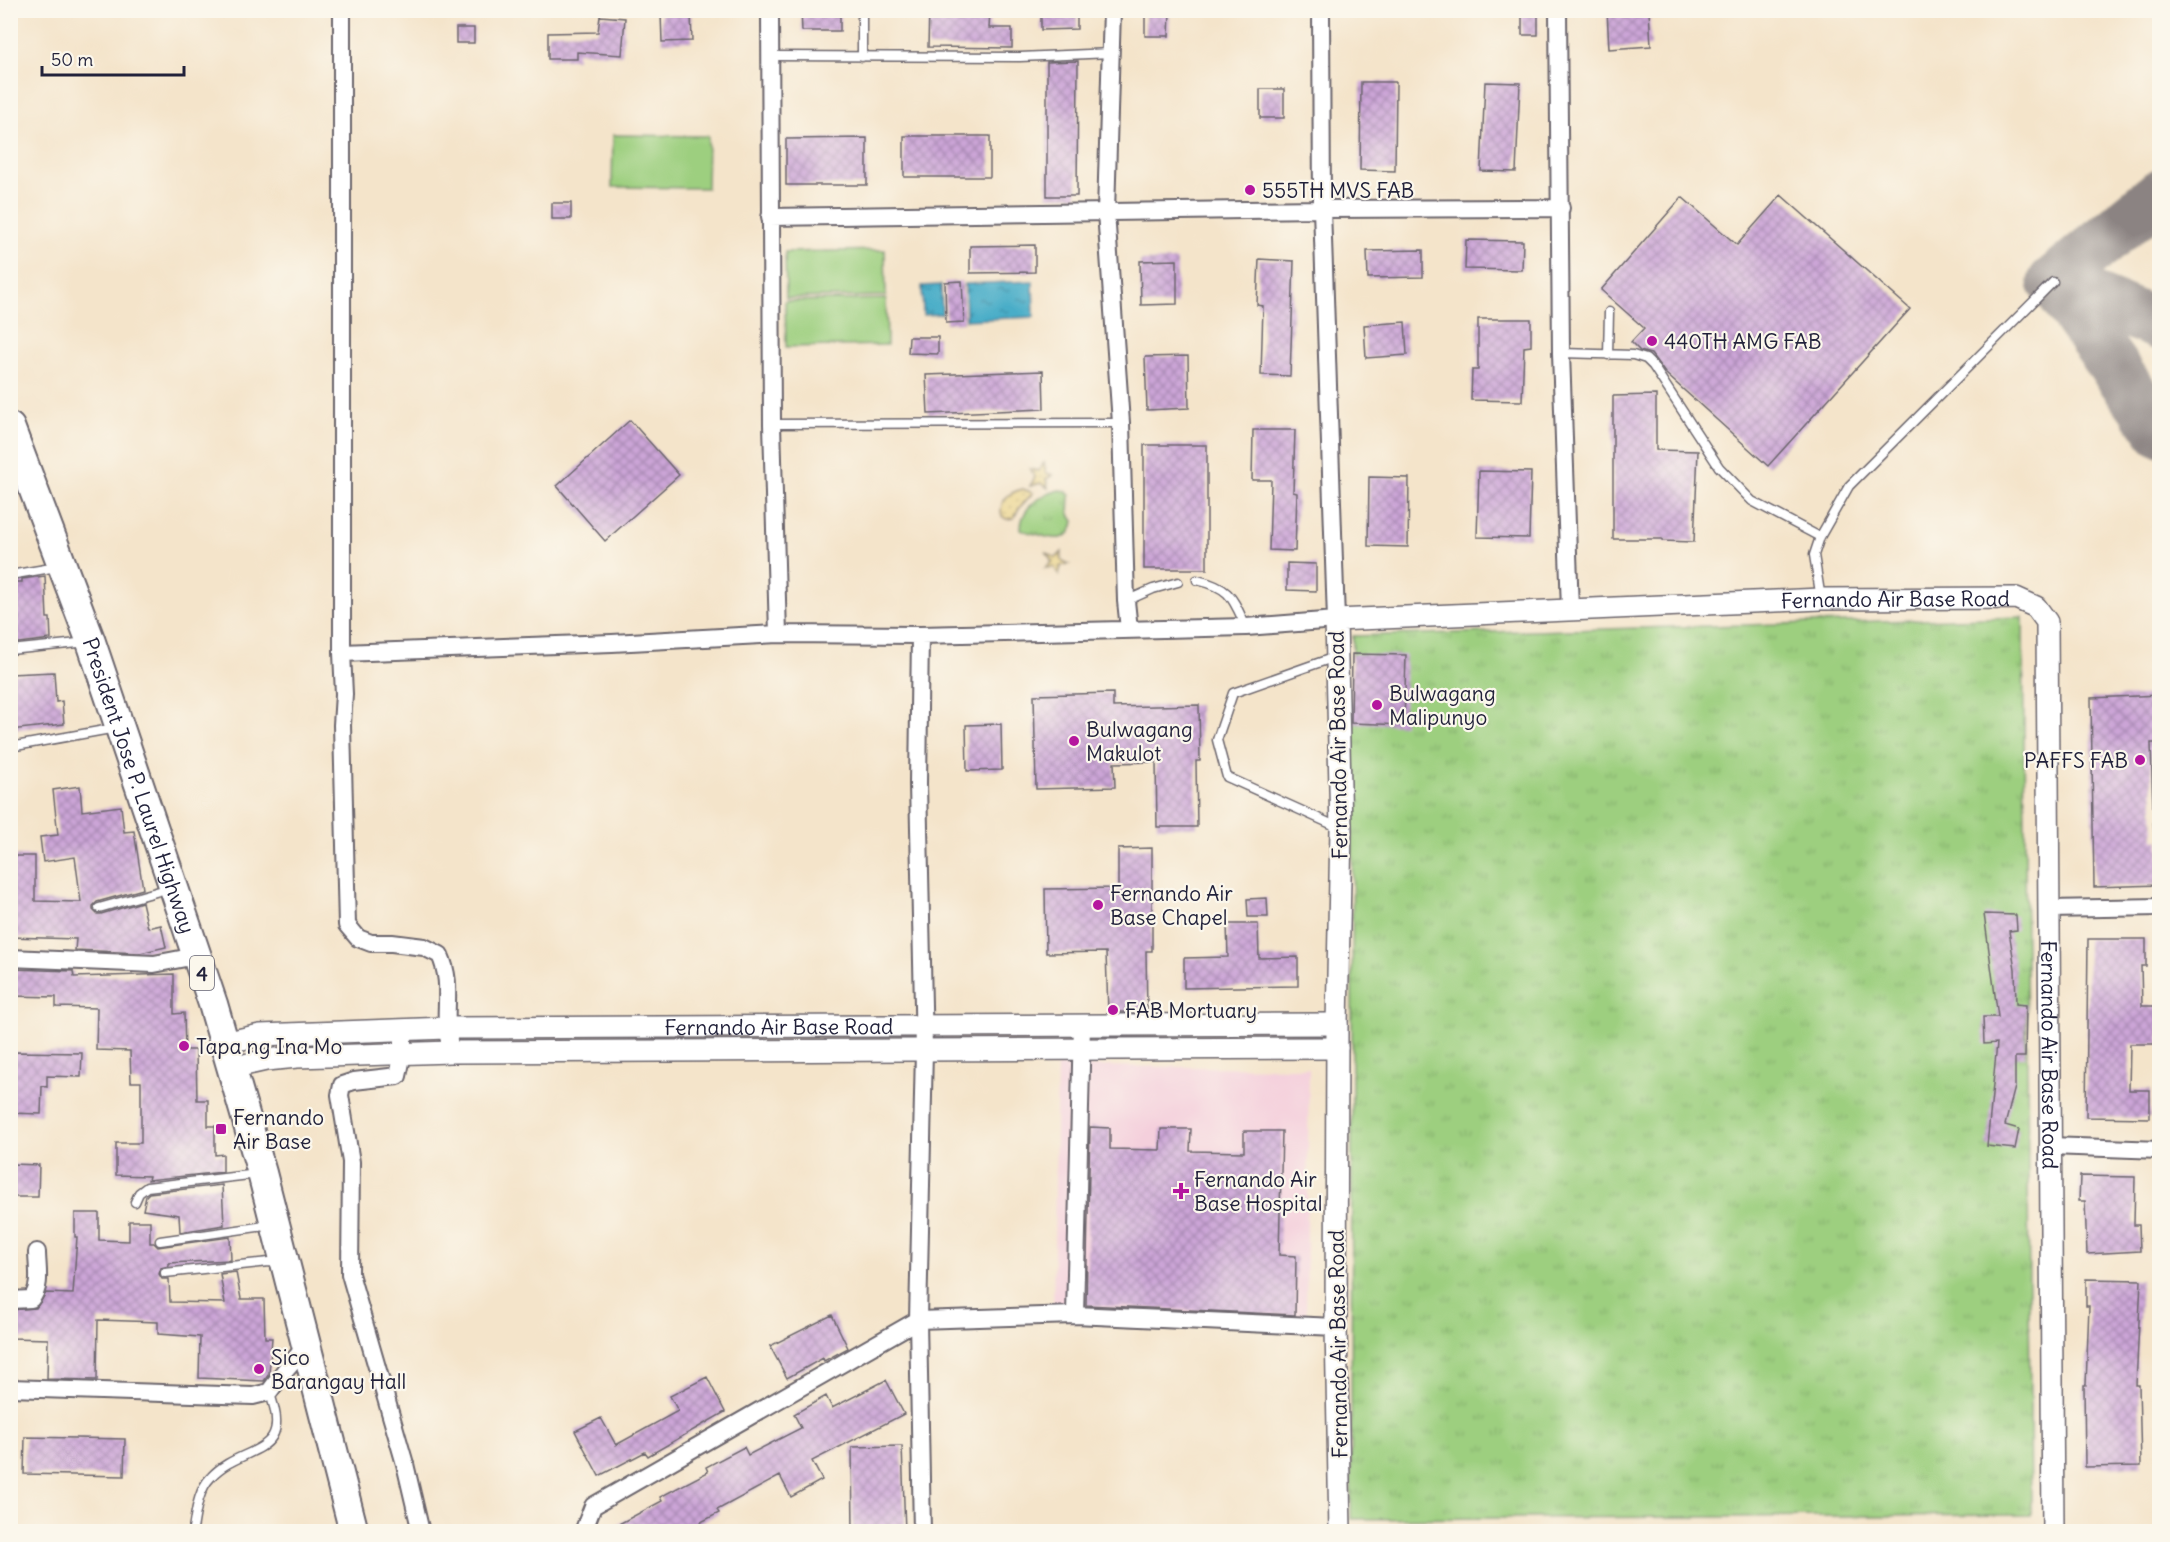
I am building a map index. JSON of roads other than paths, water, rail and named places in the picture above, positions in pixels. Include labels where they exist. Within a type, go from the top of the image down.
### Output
[{"type":"highway","name":"President Jose P. Laurel Highway","points":[[11,432],[91,642],[228,1055],[262,1173],[354,1532]]},
{"type":"street","points":[[342,10],[342,652],[344,694],[342,725],[347,925],[358,938],[370,943],[424,947],[440,955],[446,969],[447,1028],[451,1052]]},
{"type":"street","points":[[770,10],[772,424],[778,634]]},
{"type":"street","points":[[1112,10],[1106,212],[1121,423],[1126,601],[1129,628]]},
{"type":"street","points":[[342,652],[612,643],[778,634],[920,635],[1129,628],[1246,627],[1336,620],[1322,209],[1321,10]]},
{"type":"street","points":[[1558,10],[1562,353],[1570,610]]},
{"type":"street","points":[[770,217],[1561,208]]},
{"type":"street","name":"Fernando Air Base Road","points":[[1340,1532],[1336,1326],[1337,1024],[1341,829],[1335,657],[1336,620],[1821,599],[2016,598],[2036,607],[2047,622],[2053,1532]]},
{"type":"street","points":[[920,635],[918,784],[924,1050],[918,1320],[922,1532]]},
{"type":"street","points":[[2048,909],[2160,907]]},
{"type":"street","points":[[10,958],[154,964],[196,957]]},
{"type":"street","points":[[1075,1315],[1082,1024]]},
{"type":"street","points":[[1257,1024],[1258,1048]]},
{"type":"street","name":"Fernando Air Base Road","points":[[228,1055],[260,1035],[447,1028],[1337,1024]]},
{"type":"street","points":[[632,1051],[641,1040],[641,1035],[634,1027]]},
{"type":"street","points":[[668,1051],[664,1039],[671,1027]]},
{"type":"street","points":[[403,1031],[403,1053],[398,1076],[354,1081],[342,1086],[340,1095],[351,1162],[350,1274],[405,1464],[421,1532]]},
{"type":"street","points":[[333,1032],[332,1046],[336,1057]]},
{"type":"street","points":[[359,1032],[362,1041],[359,1056]]},
{"type":"street","name":"Fernando Air Base Road","points":[[228,1055],[266,1060],[451,1052],[1337,1048]]},
{"type":"street","points":[[2050,1146],[2160,1150]]},
{"type":"street","points":[[10,1300],[31,1299],[35,1294],[38,1281],[37,1252]]},
{"type":"street","points":[[583,1532],[593,1506],[918,1320],[1075,1315],[1336,1326]]},
{"type":"street","points":[[10,1388],[254,1396],[269,1392],[306,1346]]},
{"type":"lane","points":[[862,10],[862,57]]},
{"type":"lane","points":[[771,56],[1020,57],[1111,53]]},
{"type":"lane","points":[[1821,599],[1814,555],[1820,537],[1849,486],[2053,282]]},
{"type":"lane","points":[[1608,355],[1609,312]]},
{"type":"lane","points":[[1562,353],[1633,355],[1646,359],[1653,366],[1719,467],[1752,501],[1820,537]]},
{"type":"lane","points":[[772,424],[1121,423]]},
{"type":"lane","points":[[10,575],[61,567]]},
{"type":"lane","points":[[1197,580],[1219,585],[1233,598],[1246,627]]},
{"type":"lane","points":[[1126,601],[1153,589],[1178,582]]},
{"type":"lane","points":[[10,650],[91,642]]},
{"type":"lane","points":[[1335,657],[1233,693],[1217,740],[1227,777],[1341,829]]},
{"type":"lane","points":[[10,747],[118,728]]},
{"type":"lane","points":[[99,908],[172,887]]},
{"type":"lane","points":[[135,1202],[139,1193],[147,1187],[262,1173]]},
{"type":"lane","points":[[160,1241],[274,1225]]},
{"type":"lane","points":[[165,1273],[270,1262],[285,1264]]},
{"type":"lane","points":[[193,1529],[199,1500],[209,1478],[232,1461],[262,1447],[272,1436],[277,1423],[276,1408],[269,1392]]},
{"type":"water","points":[[1033,281],[1034,317],[966,320],[965,284]]},
{"type":"water","points":[[941,285],[942,314],[923,315],[922,286]]},
{"type":"place","name":"555TH MVS FAB","points":[[1250,190]]},
{"type":"place","name":"440TH AMG FAB","points":[[1652,341]]},
{"type":"place","name":"Bulwagang Malipunyo","points":[[1377,705]]},
{"type":"place","name":"Bulwagang Makulot","points":[[1074,741]]},
{"type":"place","name":"PAFFS FAB","points":[[2140,760]]},
{"type":"place","name":"Fernando Air Base Chapel","points":[[1098,905]]},
{"type":"place","name":"FAB Mortuary","points":[[1113,1010]]},
{"type":"place","name":"Tapa ng Ina Mo","points":[[184,1046]]},
{"type":"place","name":"Fernando Air Base","points":[[221,1129]]},
{"type":"place","name":"Fernando Air Base Hospital","points":[[1181,1191]]},
{"type":"place","name":"Sico Barangay Hall","points":[[259,1369]]}]
